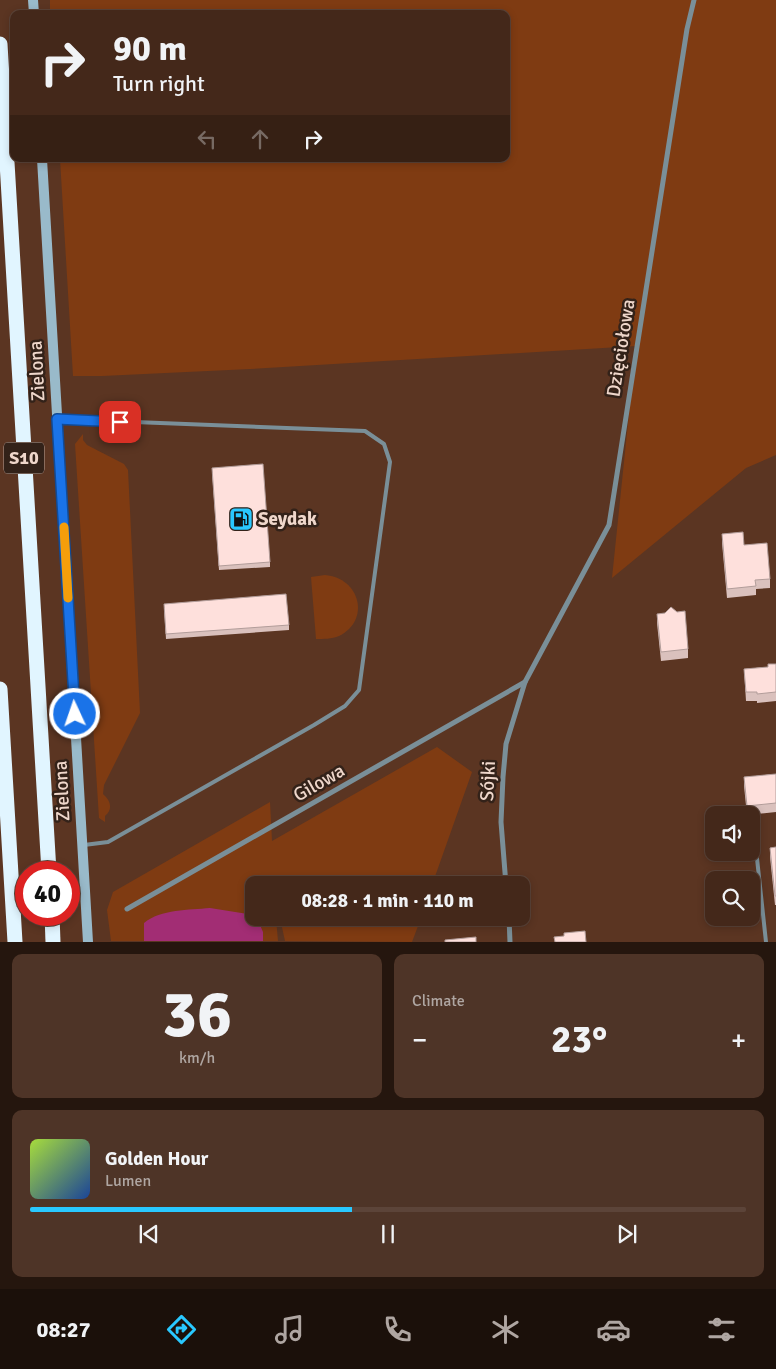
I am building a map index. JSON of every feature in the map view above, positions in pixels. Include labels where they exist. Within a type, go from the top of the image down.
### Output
[{"type":"highway","name":"S10","points":[[0,44],[48,861]]},
{"type":"highway","points":[[0,689],[15,942]]},
{"type":"highway","points":[[52,926],[53,942]]},
{"type":"street","name":"Dzięciołowa","points":[[525,682],[609,525],[685,39],[694,0]]},
{"type":"street","name":"Zielona","points":[[42,162],[88,942]]},
{"type":"street","name":"Sójki","points":[[505,876],[502,822],[506,744],[525,682]]},
{"type":"street","name":"Gilowa","points":[[127,909],[525,682]]},
{"type":"street","points":[[509,926],[510,942]]},
{"type":"lane","points":[[57,419],[366,431],[384,444],[390,462],[359,690],[345,706],[314,725],[108,842],[82,845]]},
{"type":"lane","points":[[757,861],[766,942]]},
{"type":"shaded area","points":[[50,0],[776,0],[776,455],[746,468],[612,578],[636,346],[250,369],[73,376],[60,162],[510,162],[510,10],[50,10]]},
{"type":"shaded area","points":[[83,434],[83,440],[87,445],[124,464],[128,470],[140,713],[104,785],[103,794],[108,799],[110,805],[109,811],[105,816],[105,822],[99,818],[75,444]]},
{"type":"shaded area","points":[[325,575],[337,578],[353,591],[358,610],[355,620],[349,629],[339,636],[316,639],[311,577]]},
{"type":"shaded area","points":[[437,747],[472,772],[435,876],[245,876],[245,926],[277,926],[278,941],[111,941],[107,910],[113,892],[270,802],[272,841]]},
{"type":"shaded area","points":[[210,908],[245,914],[245,926],[260,926],[263,932],[263,941],[144,941],[144,923],[159,915],[176,911]]},
{"type":"shaded area","points":[[282,926],[418,926],[412,942],[285,941]]},
{"type":"building","name":"Seydak","points":[[263,464],[270,562],[219,566],[212,468]]},
{"type":"building","points":[[743,532],[744,545],[767,543],[770,579],[755,580],[756,586],[727,589],[722,534]]},
{"type":"building","points":[[286,594],[289,625],[166,634],[164,604]]},
{"type":"building","points":[[671,607],[677,612],[685,611],[688,649],[661,652],[657,614],[665,613]]},
{"type":"building","points":[[768,664],[776,664],[776,692],[757,694],[757,692],[746,692],[744,669],[768,667]]},
{"type":"building","points":[[776,774],[776,803],[747,806],[744,777]]},
{"type":"building","points":[[776,847],[776,896],[775,896],[770,848]]},
{"type":"building","points":[[585,931],[586,942],[555,942],[554,937],[564,936],[564,933]]},
{"type":"building","points":[[476,937],[476,942],[445,942],[445,940]]},
{"type":"slow traffic","points":[[64,527],[68,598]]},
{"type":"place","name":"Seydak","points":[[241,519]]},
{"type":"route","points":[[75,714],[57,419],[120,422]]}]
